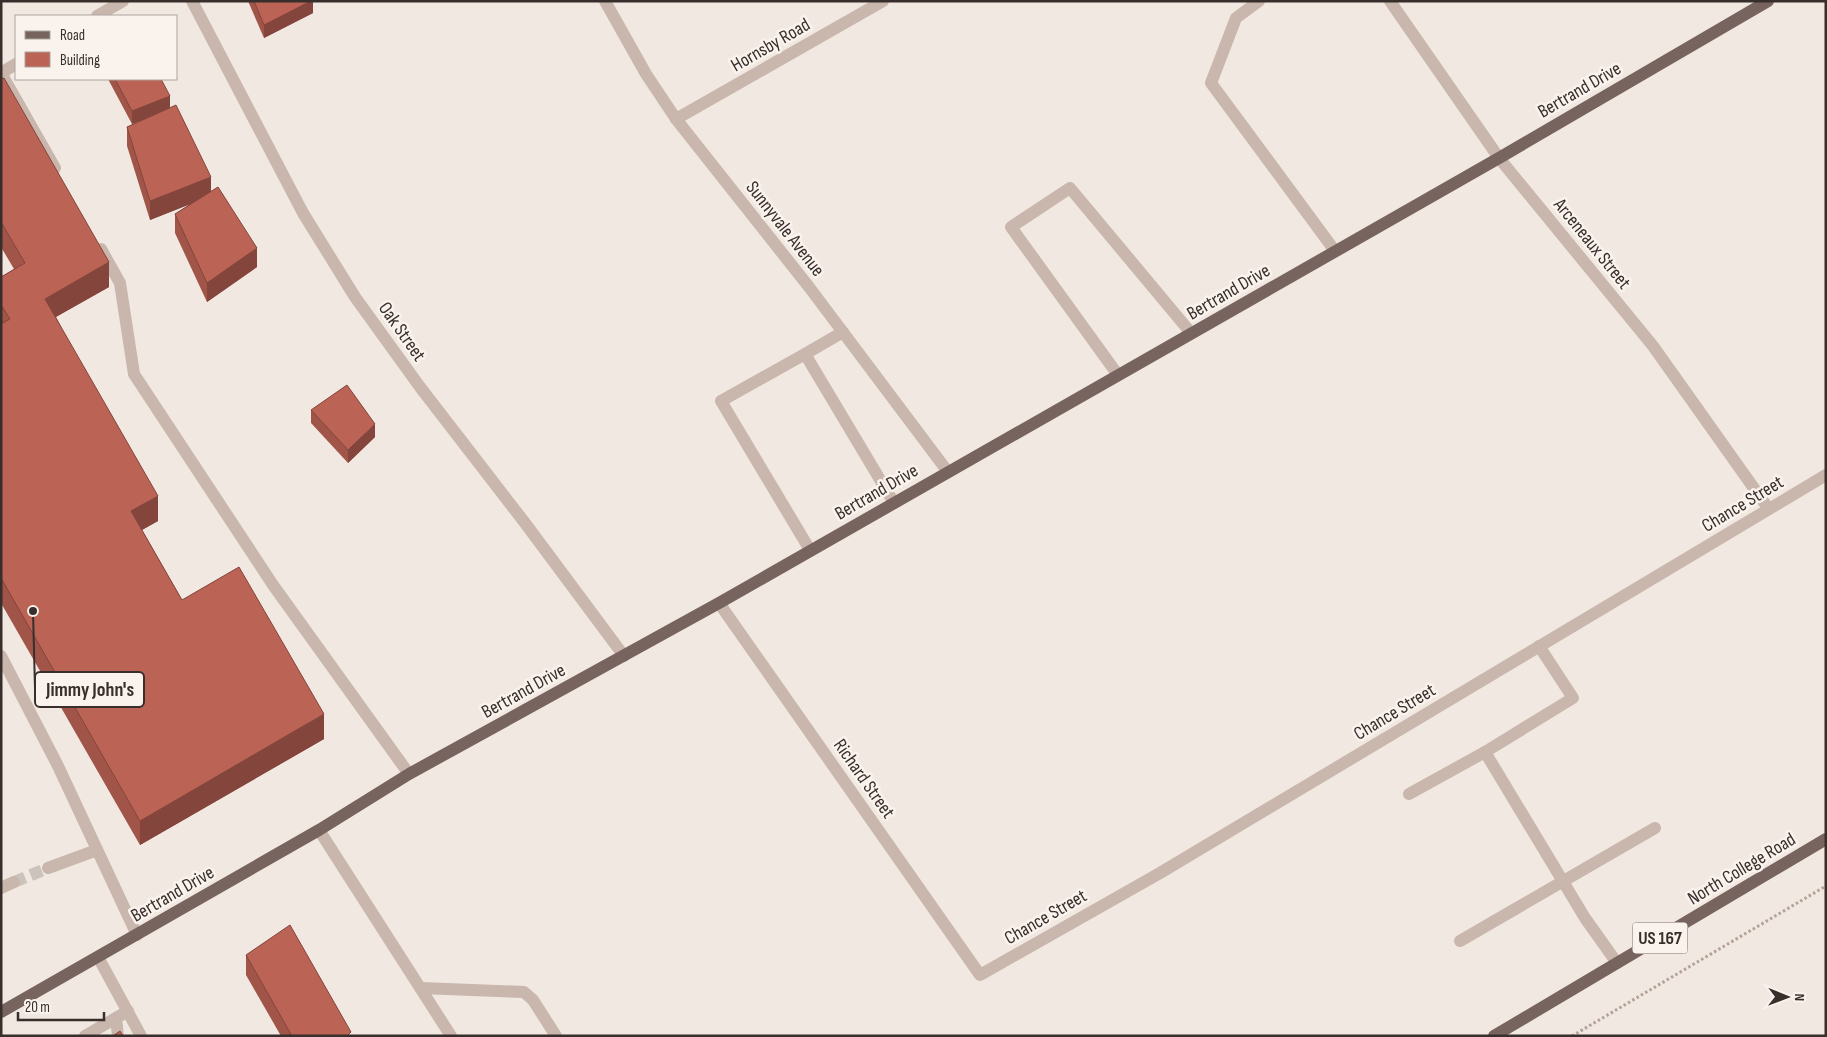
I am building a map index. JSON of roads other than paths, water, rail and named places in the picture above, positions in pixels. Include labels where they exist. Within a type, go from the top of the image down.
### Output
[{"type":"main road","name":"Bertrand Drive","points":[[1,1012],[319,830],[409,774],[719,603],[1499,158],[1768,1]]},
{"type":"main road","name":"North College Road","points":[[1494,1036],[1826,839]]},
{"type":"street","points":[[99,15],[123,1]]},
{"type":"street","name":"Oak Street","points":[[192,1],[303,213],[356,297],[420,387],[525,522],[624,656]]},
{"type":"street","name":"Sunnyvale Avenue","points":[[605,1],[646,74],[676,119],[843,332],[948,472]]},
{"type":"street","name":"Hornsby Road","points":[[676,119],[882,1]]},
{"type":"street","points":[[1259,1],[1236,18],[1211,83],[1334,251]]},
{"type":"street","name":"Arceneaux Street","points":[[1390,1],[1499,158],[1653,346],[1768,508]]},
{"type":"street","points":[[15,65],[1,73],[63,182]]},
{"type":"street","points":[[1118,375],[1011,227],[1070,188],[1192,333]]},
{"type":"street","points":[[96,241],[120,283],[134,374],[274,585],[409,774]]},
{"type":"street","points":[[810,550],[721,401],[843,332]]},
{"type":"street","points":[[805,354],[894,502]]},
{"type":"street","name":"Chance Street","points":[[980,975],[1160,873],[1826,475]]},
{"type":"street","name":"Richard Street","points":[[719,603],[980,975]]},
{"type":"street","points":[[1409,794],[1485,752],[1572,698],[1539,646]]},
{"type":"street","points":[[1,656],[58,766],[137,935]]},
{"type":"street","points":[[1485,752],[1585,918],[1617,963]]},
{"type":"street","points":[[1460,941],[1655,828]]},
{"type":"street","points":[[319,830],[452,1036]]},
{"type":"street","points":[[48,868],[97,850]]},
{"type":"street","points":[[1,888],[14,882]]},
{"type":"street","points":[[98,957],[141,1036]]},
{"type":"street","points":[[421,988],[524,992],[533,1000],[556,1036]]},
{"type":"street","points":[[85,1036],[128,1012]]},
{"type":"street","points":[[116,1018],[118,1036]]},
{"type":"tunnel","points":[[14,882],[48,868]]},
{"type":"place","name":"Jimmy John's","points":[[33,611]]}]
